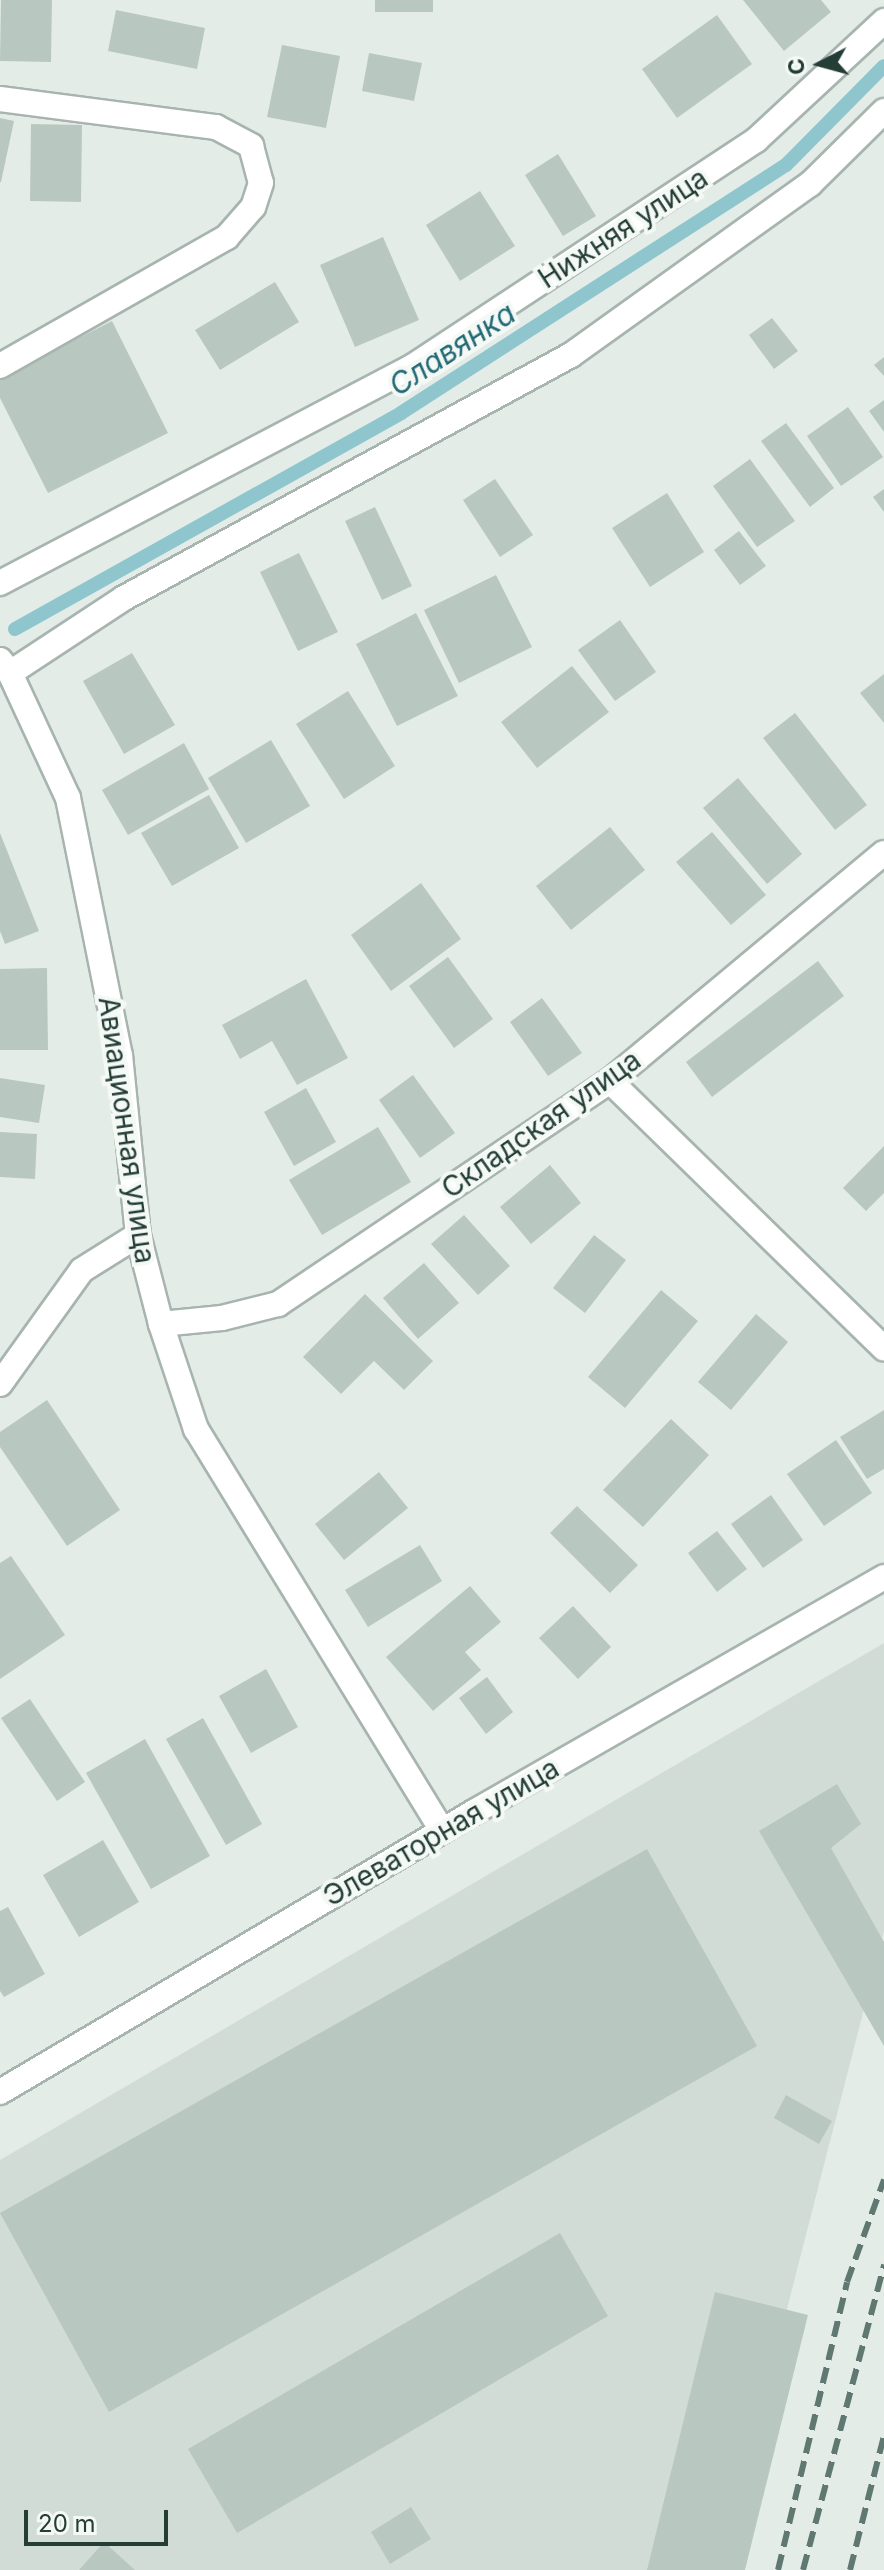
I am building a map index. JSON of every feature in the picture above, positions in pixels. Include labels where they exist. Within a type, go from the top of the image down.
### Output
[{"type":"street","name":"Нижняя улица","points":[[0,583],[412,367],[756,140],[884,21]]},
{"type":"street","points":[[0,99],[216,127],[251,146],[261,183],[253,207],[227,237],[0,366]]},
{"type":"street","points":[[5,667],[137,590],[571,355],[810,184],[884,111]]},
{"type":"street","name":"Авиационная улица","points":[[5,667],[68,798],[120,1055],[138,1235],[161,1324],[196,1429],[442,1831]]},
{"type":"street","name":"Складская улица","points":[[161,1324],[222,1318],[278,1304],[610,1081],[884,853]]},
{"type":"street","points":[[610,1081],[884,1348]]},
{"type":"street","points":[[0,1384],[82,1270],[138,1235]]},
{"type":"street","name":"Элеваторная улица","points":[[0,2092],[442,1831],[884,1577]]},
{"type":"shaded area","points":[[884,1643],[884,1931],[720,2570],[0,2570],[0,2160]]},
{"type":"building","points":[[1,0],[52,0],[51,62],[0,61]]},
{"type":"building","points":[[375,0],[433,0],[433,12],[375,12]]},
{"type":"building","points":[[743,0],[821,0],[831,12],[784,51]]},
{"type":"building","points":[[116,10],[205,28],[197,69],[108,51]]},
{"type":"building","points":[[717,15],[752,64],[677,118],[642,69]]},
{"type":"building","points":[[282,45],[340,56],[326,128],[267,117]]},
{"type":"building","points":[[369,53],[422,63],[414,101],[362,91]]},
{"type":"building","points":[[0,118],[14,121],[1,182],[0,182]]},
{"type":"building","points":[[31,124],[82,125],[81,202],[30,201]]},
{"type":"building","points":[[558,154],[596,216],[563,236],[525,175]]},
{"type":"building","points":[[480,191],[515,246],[460,281],[426,225]]},
{"type":"building","points":[[383,237],[419,320],[355,347],[320,265]]},
{"type":"building","points":[[275,282],[299,322],[220,370],[195,330]]},
{"type":"building","points":[[772,318],[798,351],[774,369],[749,335]]},
{"type":"building","points":[[112,321],[168,433],[48,493],[0,398],[0,378]]},
{"type":"building","points":[[884,357],[884,376],[874,365]]},
{"type":"building","points":[[884,400],[884,432],[869,411]]},
{"type":"building","points":[[848,407],[883,457],[841,486],[807,436]]},
{"type":"building","points":[[786,423],[834,488],[810,507],[761,441]]},
{"type":"building","points":[[750,459],[795,521],[757,547],[713,486]]},
{"type":"building","points":[[495,479],[533,535],[500,557],[463,500]]},
{"type":"building","points":[[884,489],[884,512],[873,497]]},
{"type":"building","points":[[667,493],[704,552],[650,587],[612,528]]},
{"type":"building","points":[[375,507],[412,586],[382,600],[345,521]]},
{"type":"building","points":[[739,531],[766,566],[740,585],[714,550]]},
{"type":"building","points":[[299,553],[338,632],[298,651],[260,572]]},
{"type":"building","points":[[496,575],[532,647],[459,683],[424,610]]},
{"type":"building","points":[[416,613],[458,696],[397,726],[356,644]]},
{"type":"building","points":[[620,620],[656,672],[615,701],[578,650]]},
{"type":"building","points":[[132,653],[175,725],[124,754],[83,681]]},
{"type":"building","points":[[572,666],[609,712],[537,768],[501,722]]},
{"type":"building","points":[[884,674],[884,723],[860,693]]},
{"type":"building","points":[[348,691],[395,766],[344,799],[296,724]]},
{"type":"building","points":[[795,713],[867,805],[835,830],[763,738]]},
{"type":"building","points":[[271,740],[310,806],[246,843],[208,778]]},
{"type":"building","points":[[184,743],[209,789],[128,835],[102,790]]},
{"type":"building","points":[[738,778],[802,854],[767,884],[703,808]]},
{"type":"building","points":[[209,795],[239,848],[172,886],[141,833]]},
{"type":"building","points":[[610,827],[645,870],[571,930],[536,886]]},
{"type":"building","points":[[712,832],[766,895],[731,925],[676,862]]},
{"type":"building","points":[[0,833],[39,931],[5,944],[0,931]]},
{"type":"building","points":[[421,883],[461,939],[391,991],[351,935]]},
{"type":"building","points":[[448,957],[493,1019],[454,1048],[409,986]]},
{"type":"building","points":[[818,961],[844,996],[712,1097],[686,1062]]},
{"type":"building","points":[[47,968],[48,1050],[0,1050],[0,969]]},
{"type":"building","points":[[306,979],[348,1058],[297,1085],[272,1041],[240,1059],[222,1025]]},
{"type":"building","points":[[542,998],[582,1053],[548,1076],[510,1022]]},
{"type":"building","points":[[413,1075],[455,1133],[420,1158],[379,1100]]},
{"type":"building","points":[[0,1078],[45,1085],[39,1123],[0,1117]]},
{"type":"building","points":[[306,1088],[336,1142],[294,1166],[264,1112]]},
{"type":"building","points":[[378,1127],[411,1182],[322,1235],[289,1180]]},
{"type":"building","points":[[0,1132],[37,1134],[35,1179],[0,1177]]},
{"type":"building","points":[[884,1146],[884,1193],[866,1211],[843,1188]]},
{"type":"building","points":[[550,1165],[581,1203],[531,1244],[500,1207]]},
{"type":"building","points":[[464,1215],[510,1266],[478,1295],[431,1244]]},
{"type":"building","points":[[594,1235],[626,1260],[585,1313],[553,1288]]},
{"type":"building","points":[[424,1263],[459,1303],[418,1339],[383,1298]]},
{"type":"building","points":[[661,1290],[698,1321],[625,1408],[588,1377]]},
{"type":"building","points":[[365,1294],[433,1361],[404,1390],[374,1361],[341,1394],[303,1357]]},
{"type":"building","points":[[756,1314],[788,1342],[731,1410],[698,1382]]},
{"type":"building","points":[[47,1400],[120,1510],[67,1546],[0,1447],[0,1432]]},
{"type":"building","points":[[884,1410],[884,1469],[867,1479],[840,1437]]},
{"type":"building","points":[[671,1419],[709,1455],[643,1527],[603,1490]]},
{"type":"building","points":[[836,1440],[872,1493],[824,1526],[787,1474]]},
{"type":"building","points":[[379,1472],[408,1508],[344,1560],[315,1524]]},
{"type":"building","points":[[771,1495],[803,1540],[763,1568],[731,1524]]},
{"type":"building","points":[[577,1506],[638,1565],[610,1593],[550,1533]]},
{"type":"building","points":[[717,1531],[747,1569],[717,1592],[688,1553]]},
{"type":"building","points":[[420,1545],[442,1581],[368,1627],[345,1590]]},
{"type":"building","points":[[11,1556],[65,1635],[0,1679],[0,1563]]},
{"type":"building","points":[[470,1586],[501,1622],[465,1652],[481,1670],[433,1711],[386,1657]]},
{"type":"building","points":[[573,1606],[611,1647],[578,1679],[539,1638]]},
{"type":"building","points":[[266,1669],[298,1727],[251,1753],[219,1696]]},
{"type":"building","points":[[487,1677],[513,1712],[486,1734],[459,1698]]},
{"type":"building","points":[[30,1699],[85,1782],[57,1801],[1,1718]]},
{"type":"building","points":[[203,1718],[262,1824],[226,1845],[166,1739]]},
{"type":"building","points":[[145,1739],[210,1856],[151,1889],[86,1773]]},
{"type":"building","points":[[837,1784],[861,1824],[831,1848],[884,1942],[884,2046],[759,1831]]},
{"type":"building","points":[[103,1840],[139,1902],[79,1937],[43,1875]]},
{"type":"building","points":[[647,1849],[757,2046],[109,2412],[0,2213]]},
{"type":"building","points":[[8,1907],[45,1974],[4,1997],[0,1991],[0,1911]]},
{"type":"building","points":[[786,2095],[832,2121],[819,2144],[774,2118]]},
{"type":"building","points":[[560,2233],[608,2316],[237,2533],[188,2449]]},
{"type":"building","points":[[715,2292],[808,2315],[745,2570],[647,2570]]},
{"type":"building","points":[[411,2507],[431,2539],[390,2564],[371,2532]]},
{"type":"building","points":[[104,2542],[135,2570],[79,2570]]},
{"type":"waterway","name":"Славянка","points":[[15,629],[401,413],[786,165],[884,66]]},
{"type":"railway","points":[[778,2570],[847,2282],[884,2180]]},
{"type":"railway","points":[[803,2570],[884,2265]]},
{"type":"railway","points":[[850,2570],[884,2436]]}]
